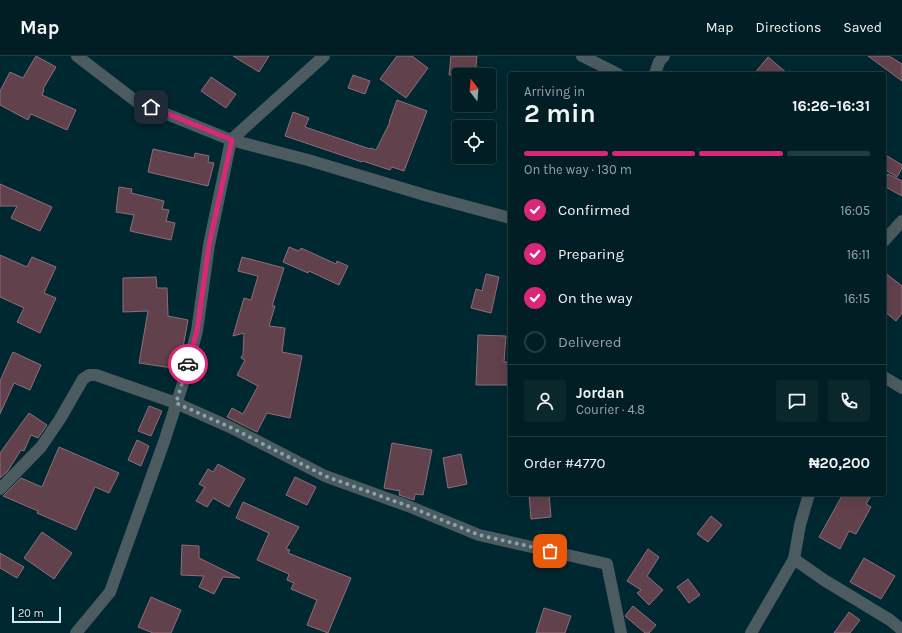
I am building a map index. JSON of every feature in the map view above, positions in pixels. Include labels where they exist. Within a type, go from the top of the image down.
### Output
[{"type":"street","points":[[77,56],[137,102],[232,140],[308,160],[406,190],[508,217]]},
{"type":"street","points":[[76,633],[110,592],[164,442],[197,331],[209,245],[232,140],[324,56]]},
{"type":"street","points":[[582,56],[614,72]]},
{"type":"street","points":[[656,72],[659,62],[664,56]]},
{"type":"street","points":[[886,239],[902,221]]},
{"type":"street","points":[[0,489],[41,447],[86,376],[96,375],[176,403],[232,428],[325,476],[408,506],[479,535],[608,564],[621,633]]},
{"type":"street","points":[[886,378],[902,388]]},
{"type":"street","points":[[751,633],[794,559],[800,525],[809,496]]},
{"type":"street","points":[[794,559],[824,580],[890,620],[902,630]]},
{"type":"building","points":[[36,56],[56,67],[43,89],[42,95],[76,110],[67,130],[31,114],[28,120],[0,105],[0,91],[10,72],[23,78]]},
{"type":"building","points":[[233,56],[269,56],[259,72]]},
{"type":"building","points":[[397,56],[412,56],[428,68],[406,98],[380,79]]},
{"type":"building","points":[[451,56],[477,56],[476,68],[452,68],[452,75],[449,75]]},
{"type":"building","points":[[868,56],[889,56],[902,64],[902,81]]},
{"type":"building","points":[[768,57],[786,72],[756,72]]},
{"type":"building","points":[[353,75],[370,81],[365,94],[348,88]]},
{"type":"building","points":[[211,77],[236,94],[226,108],[201,91]]},
{"type":"building","points":[[397,100],[427,111],[404,171],[392,167],[390,170],[363,161],[362,162],[285,136],[293,112],[309,118],[305,127],[376,150],[390,122]]},
{"type":"building","points":[[153,149],[194,158],[195,153],[209,156],[208,162],[214,163],[208,186],[148,172]]},
{"type":"building","points":[[886,155],[902,165],[897,177],[886,170]]},
{"type":"building","points":[[888,174],[902,181],[902,196],[886,187],[886,178]]},
{"type":"building","points":[[0,184],[52,207],[40,231],[11,218],[17,206],[0,206]]},
{"type":"building","points":[[119,187],[132,189],[131,193],[164,201],[162,209],[169,210],[166,221],[175,223],[171,240],[130,231],[134,215],[116,212]]},
{"type":"building","points":[[289,247],[299,251],[301,248],[336,264],[337,261],[348,266],[339,285],[309,271],[308,273],[283,262]]},
{"type":"building","points":[[0,255],[27,267],[32,257],[56,267],[44,293],[56,298],[40,333],[17,322],[24,308],[0,297]]},
{"type":"building","points":[[242,257],[284,268],[272,306],[275,306],[269,326],[285,328],[282,352],[302,356],[290,418],[267,413],[257,432],[227,417],[232,408],[243,414],[258,386],[237,375],[245,360],[241,358],[243,354],[244,333],[233,336],[244,298],[251,300],[258,276],[238,271]]},
{"type":"building","points":[[486,274],[499,277],[491,313],[471,308],[476,289],[482,291]]},
{"type":"building","points":[[886,274],[902,286],[902,313],[896,321],[886,313]]},
{"type":"building","points":[[156,277],[157,288],[167,288],[168,316],[188,320],[179,369],[139,363],[148,311],[123,312],[123,278]]},
{"type":"building","points":[[478,335],[506,336],[504,362],[508,362],[508,385],[476,385]]},
{"type":"building","points":[[13,352],[41,365],[30,390],[14,383],[0,414],[0,381]]},
{"type":"building","points":[[149,406],[162,411],[151,436],[138,431]]},
{"type":"building","points":[[29,413],[47,425],[38,438],[31,435],[24,451],[21,450],[7,472],[0,478],[0,453]]},
{"type":"building","points":[[137,440],[149,446],[141,466],[128,460]]},
{"type":"building","points":[[392,443],[432,450],[423,495],[415,494],[414,500],[399,495],[400,491],[384,488]]},
{"type":"building","points":[[59,447],[119,473],[109,493],[95,487],[76,530],[3,496],[21,478],[42,487]]},
{"type":"building","points":[[461,454],[467,484],[448,488],[443,458]]},
{"type":"building","points":[[218,464],[245,479],[229,507],[213,498],[207,507],[196,501],[205,487],[199,484],[208,469],[213,472]]},
{"type":"building","points":[[295,477],[316,487],[307,505],[286,495]]},
{"type":"building","points":[[529,496],[549,496],[551,517],[531,519]]},
{"type":"building","points":[[842,496],[871,496],[866,504],[871,507],[856,534],[849,531],[840,549],[819,537]]},
{"type":"building","points":[[243,502],[299,527],[286,549],[290,550],[288,553],[351,578],[328,633],[307,625],[317,600],[291,589],[294,583],[287,580],[289,574],[257,560],[269,533],[236,518]]},
{"type":"building","points":[[711,516],[722,525],[708,542],[697,534]]},
{"type":"building","points":[[42,532],[72,553],[54,579],[24,558]]},
{"type":"building","points":[[182,545],[199,546],[199,558],[240,578],[223,577],[214,594],[199,587],[204,576],[181,575]]},
{"type":"building","points":[[648,549],[659,557],[647,576],[663,590],[649,605],[637,593],[641,590],[627,581]]},
{"type":"building","points":[[0,553],[24,567],[17,578],[0,568]]},
{"type":"building","points":[[864,558],[895,576],[881,599],[850,582]]},
{"type":"building","points":[[688,579],[700,595],[689,603],[677,587]]},
{"type":"building","points":[[151,597],[181,610],[171,633],[153,633],[138,627]]},
{"type":"building","points":[[633,606],[656,625],[649,633],[645,633],[625,616]]},
{"type":"building","points":[[544,608],[571,616],[565,633],[536,633]]},
{"type":"building","points":[[849,612],[860,620],[850,633],[834,633]]},
{"type":"way so far","points":[[188,364],[176,403],[232,428],[325,476],[408,506],[479,535],[550,551]]},
{"type":"route","points":[[151,107],[232,140],[209,245],[197,331],[188,364]]}]
